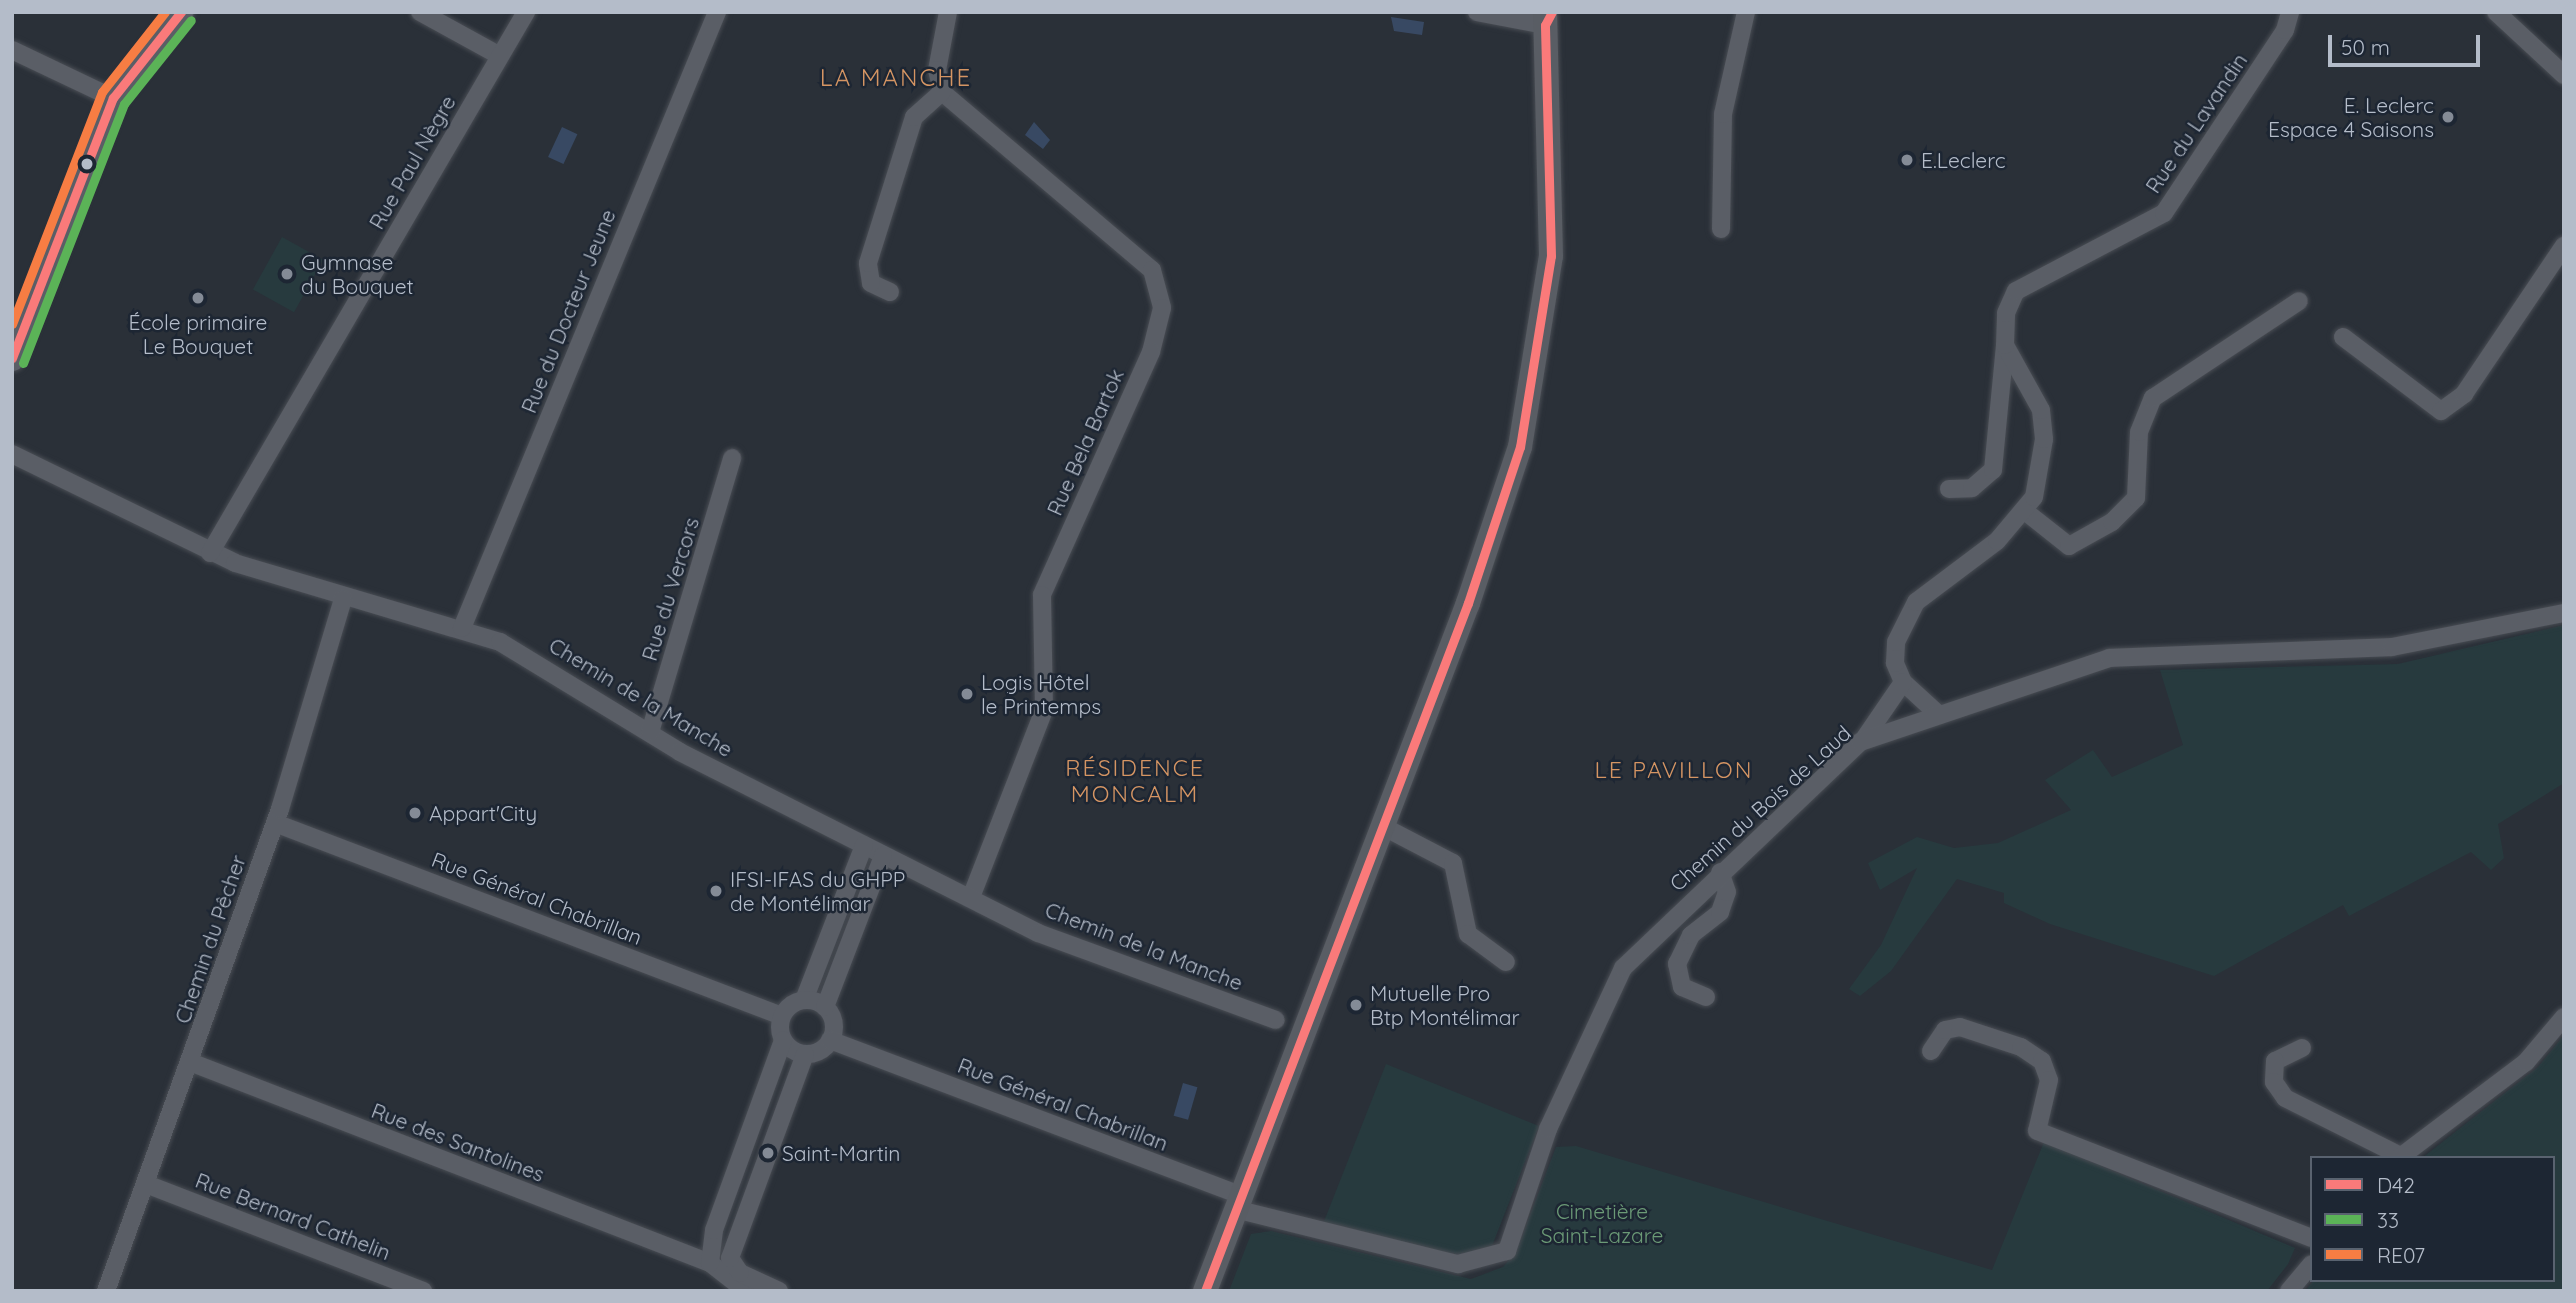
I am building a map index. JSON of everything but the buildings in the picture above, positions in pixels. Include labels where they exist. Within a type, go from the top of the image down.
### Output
[{"type":"main road","points":[[1205,1291],[1382,826],[1520,447],[1551,256],[1547,17]]},
{"type":"street","points":[[12,359],[113,98],[181,12]]},
{"type":"street","points":[[420,12],[500,56]]},
{"type":"street","name":"Rue Paul Nègre","points":[[210,553],[526,12]]},
{"type":"street","name":"Rue du Docteur Jeune","points":[[463,628],[717,12]]},
{"type":"street","points":[[890,292],[871,283],[868,263],[914,117],[942,92],[937,70],[948,12]]},
{"type":"street","points":[[1477,12],[1547,17]]},
{"type":"street","points":[[1721,229],[1723,114],[1746,12]]},
{"type":"street","name":"Rue du Lavandin","points":[[2026,512],[2038,474],[2042,420],[2005,345],[2006,313],[2016,291],[2164,213],[2285,30],[2290,12]]},
{"type":"street","points":[[2496,12],[2561,69]]},
{"type":"street","points":[[12,50],[113,98]]},
{"type":"street","name":"Rue Bela Bartok","points":[[942,92],[1152,270],[1162,308],[1151,352],[1042,595],[1044,710],[972,895]]},
{"type":"street","points":[[2343,337],[2441,411],[2464,394],[2564,246]]},
{"type":"street","points":[[1939,715],[1903,682],[1895,663],[1903,617],[2026,512],[2069,546],[2112,522],[2136,498],[2139,432],[2153,398],[2299,301]]},
{"type":"street","points":[[1949,489],[1972,488],[1993,470],[2005,345]]},
{"type":"street","name":"Chemin de la Manche","points":[[12,454],[210,553],[343,599],[463,628],[527,654],[650,732],[883,856],[972,895],[1038,933],[1276,1020]]},
{"type":"street","name":"Rue du Vercors","points":[[650,732],[732,458]]},
{"type":"street","name":"Chemin du Pêcher","points":[[106,1291],[275,823],[343,599]]},
{"type":"street","name":"Chemin du Bois de Laud","points":[[1238,1202],[1458,1265],[1507,1251],[1548,1129],[1623,968],[1720,872],[1860,742],[2109,658],[2392,647],[2564,613]]},
{"type":"street","points":[[1860,742],[1881,723],[1903,682]]},
{"type":"street","name":"Rue Général Chabrillan","points":[[275,823],[782,1016]]},
{"type":"street","points":[[1382,826],[1453,863],[1468,934],[1506,962]]},
{"type":"street","points":[[710,1263],[714,1230],[783,1040],[782,1016],[804,1000],[864,845]]},
{"type":"street","points":[[825,1007],[883,856]]},
{"type":"street","points":[[1706,997],[1682,987],[1677,964],[1691,935],[1720,912],[1727,892],[1720,872]]},
{"type":"street","points":[[779,1291],[740,1273],[731,1250],[805,1054],[830,1040],[834,1025],[825,1007],[804,1000]]},
{"type":"street","points":[[2401,1156],[2526,1062],[2564,1017]]},
{"type":"street","points":[[1931,1051],[1945,1030],[1960,1027],[2021,1046],[2042,1061],[2049,1080],[2037,1130],[2310,1237]]},
{"type":"street","points":[[783,1040],[805,1054]]},
{"type":"street","name":"Rue Général Chabrillan","points":[[830,1040],[1238,1202]]},
{"type":"street","points":[[2302,1048],[2276,1061],[2274,1082],[2285,1098],[2398,1156]]},
{"type":"street","name":"Rue des Santolines","points":[[190,1062],[710,1263],[746,1291]]},
{"type":"street","name":"Rue Bernard Cathelin","points":[[146,1184],[423,1291]]},
{"type":"street","points":[[2289,1291],[2310,1266]]},
{"type":"green space","name":"Gymnase du Bouquet","points":[[282,237],[323,260],[294,312],[253,289]]},
{"type":"green space","points":[[2564,625],[2564,783],[2498,824],[2504,858],[2491,870],[2471,852],[2349,916],[2343,905],[2214,976],[2050,924],[2004,903],[2004,893],[1957,879],[1891,971],[1860,996],[1849,989],[1881,945],[1917,868],[1880,890],[1868,863],[1917,837],[1954,848],[1998,843],[2071,810],[2045,780],[2093,750],[2112,777],[2183,745],[2160,670],[2398,664]]},
{"type":"green space","points":[[2564,1035],[2564,1291],[2305,1291],[2312,1282],[2555,1282],[2555,1156],[2425,1156],[2538,1067]]},
{"type":"green space","points":[[1386,1064],[1539,1126],[1490,1251],[1453,1256],[1323,1224]]},
{"type":"green space","name":"Cimetière Saint-Lazare","points":[[2044,1142],[2295,1248],[2288,1264],[2267,1291],[1229,1291],[1251,1234],[1271,1231],[1471,1279],[1503,1267],[1516,1252],[1556,1147],[1576,1146],[1992,1270]]},
{"type":"water","points":[[1391,17],[1424,22],[1422,35],[1394,31]]},
{"type":"water","points":[[1034,122],[1050,140],[1043,149],[1025,135]]},
{"type":"water","points":[[562,127],[577,134],[563,164],[548,157]]},
{"type":"water","points":[[1183,1083],[1197,1087],[1188,1120],[1174,1116]]},
{"type":"transit line","name":"RE07","points":[[12,324],[102,92],[165,12]]},
{"type":"transit line","name":"D42","points":[[12,358],[113,98],[181,12]]},
{"type":"transit line","name":"D42","points":[[1205,1291],[1468,603],[1520,447],[1551,256],[1545,25],[1552,12]]},
{"type":"transit line","name":"33","points":[[23,363],[124,104],[191,20]]},
{"type":"place","name":"E. Leclerc Espace 4 Saisons","points":[[2448,117]]},
{"type":"place","name":"E.Leclerc","points":[[1907,160]]},
{"type":"place","name":"Gymnase du Bouquet","points":[[287,274]]},
{"type":"place","name":"École primaire Le Bouquet","points":[[198,298]]},
{"type":"place","name":"Logis Hôtel le Printemps","points":[[967,694]]},
{"type":"place","name":"Appart'City","points":[[415,813]]},
{"type":"place","name":"IFSI-IFAS du GHPP de Montélimar","points":[[716,891]]},
{"type":"place","name":"Mutuelle Pro Btp Montélimar","points":[[1356,1005]]},
{"type":"place","name":"Saint-Martin","points":[[768,1153]]},
{"type":"district","name":"LA MANCHE","points":[[896,78]]},
{"type":"district","name":"LE PAVILLON","points":[[1674,770]]},
{"type":"district","name":"RÉSIDENCE MONCALM","points":[[1135,781]]}]
